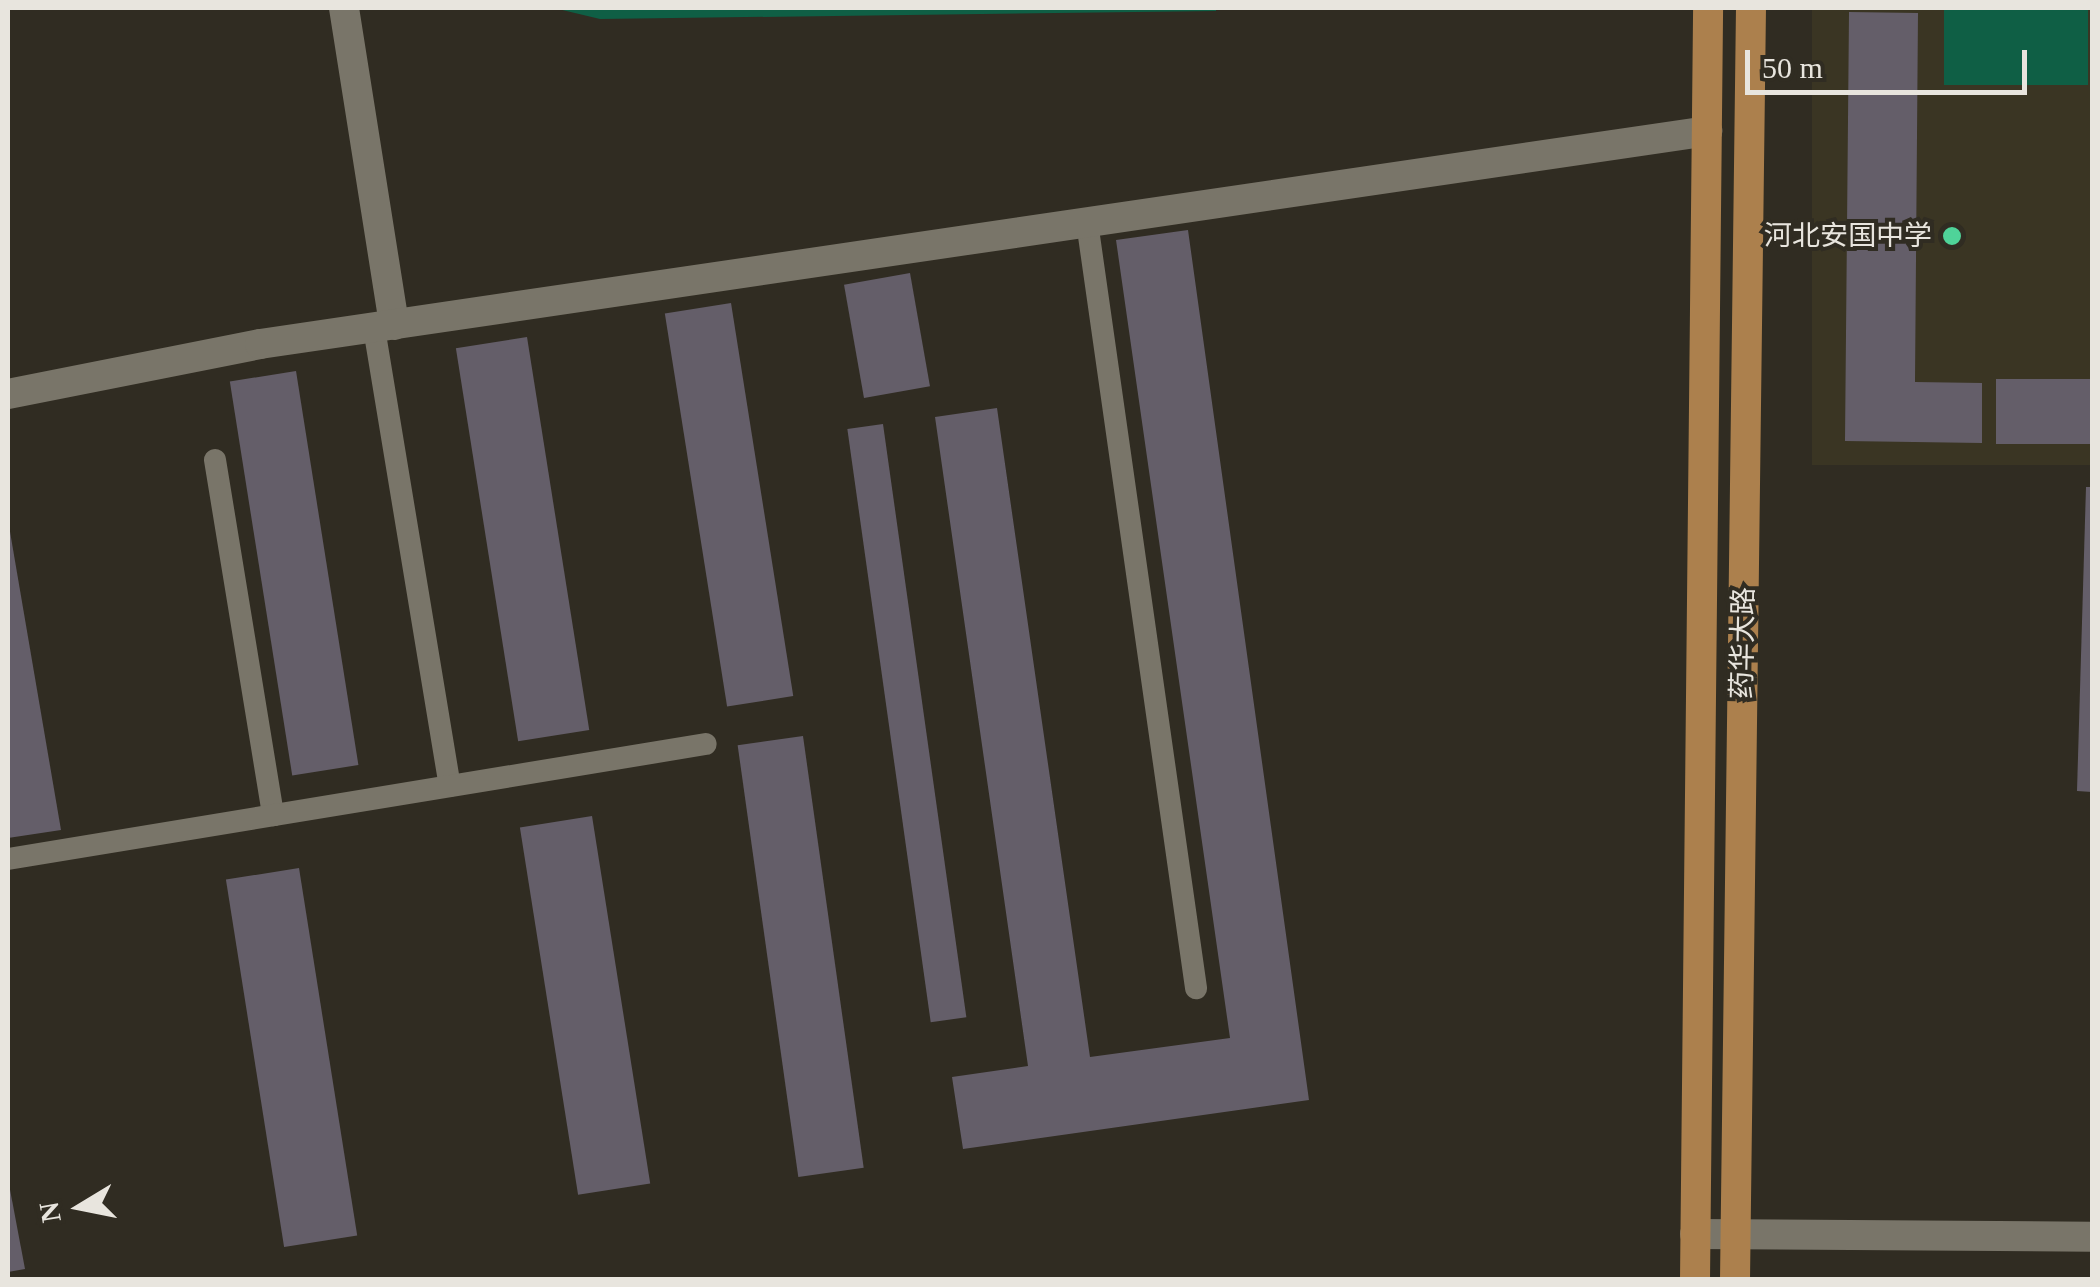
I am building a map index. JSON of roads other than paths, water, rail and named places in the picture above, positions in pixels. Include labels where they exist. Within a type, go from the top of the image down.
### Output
[{"type":"main road","name":"药华大路","points":[[1694,1280],[1708,8]]},
{"type":"main road","name":"药华大路","points":[[1735,1280],[1751,8]]},
{"type":"street","points":[[344,8],[384,326]]},
{"type":"street","points":[[8,394],[384,326],[1706,130]]},
{"type":"street","points":[[1695,1234],[2092,1238]]},
{"type":"lane","points":[[1087,222],[1196,988]]},
{"type":"lane","points":[[384,326],[450,786]]},
{"type":"lane","points":[[216,460],[273,815]]},
{"type":"lane","points":[[8,859],[706,744]]},
{"type":"place","name":"河北安国中学","points":[[1952,236]]}]
